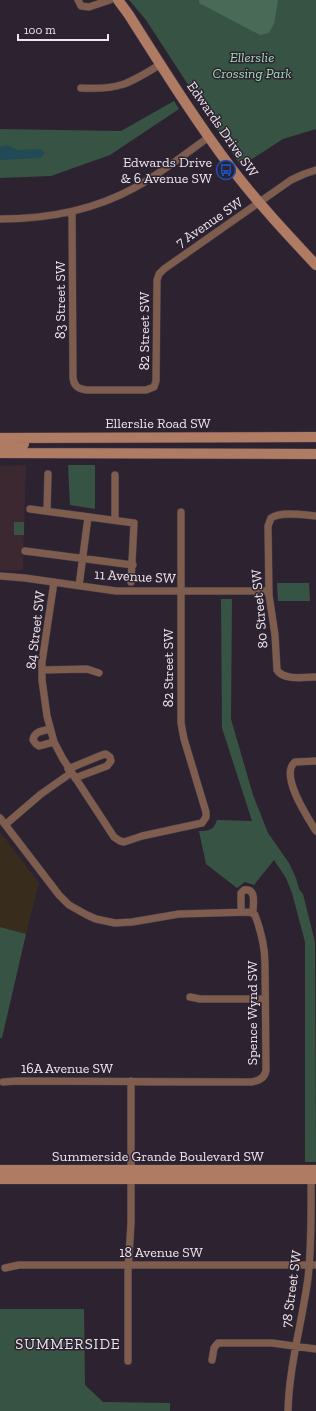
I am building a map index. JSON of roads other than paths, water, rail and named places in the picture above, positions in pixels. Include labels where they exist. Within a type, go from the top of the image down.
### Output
[{"type":"street","points":[[78,0],[81,6],[86,8],[110,0]]},
{"type":"street","name":"Edwards Drive SW","points":[[118,0],[209,137],[260,203],[316,265]]},
{"type":"street","points":[[81,88],[106,89],[121,86],[138,78],[160,64]]},
{"type":"street","points":[[0,219],[41,218],[72,212],[102,203],[135,187],[209,137]]},
{"type":"street","name":"7 Avenue SW","points":[[159,274],[291,180],[316,170]]},
{"type":"street","name":"83 Street SW","points":[[72,212],[73,378],[75,385],[87,390],[146,390],[154,387]]},
{"type":"street","name":"82 Street SW","points":[[154,387],[156,381],[157,280],[159,274]]},
{"type":"street","points":[[0,445],[34,444],[74,437]]},
{"type":"street","name":"Ellerslie Road SW","points":[[0,438],[316,437]]},
{"type":"street","points":[[274,454],[316,447]]},
{"type":"street","points":[[0,453],[316,454]]},
{"type":"street","points":[[47,511],[48,474]]},
{"type":"street","points":[[115,476],[115,520]]},
{"type":"street","points":[[30,509],[134,523],[131,582]]},
{"type":"street","name":"82 Street SW","points":[[120,841],[128,841],[148,835],[196,826],[205,820],[206,809],[184,739],[181,723],[182,512]]},
{"type":"street","name":"80 Street SW","points":[[316,516],[281,515],[271,518],[268,526],[269,591],[275,635],[277,668],[279,674],[286,677],[316,677]]},
{"type":"street","points":[[79,586],[88,517]]},
{"type":"street","points":[[25,551],[133,565]]},
{"type":"street","name":"11 Avenue SW","points":[[0,576],[116,591],[269,591]]},
{"type":"street","name":"84 Street SW","points":[[54,582],[43,652],[42,670],[44,700],[50,729],[54,742],[71,773],[114,837],[120,841]]},
{"type":"street","points":[[42,670],[87,669],[99,673]]},
{"type":"street","points":[[50,729],[36,733],[33,740],[39,746],[54,742]]},
{"type":"street","points":[[6,824],[46,790],[71,773],[102,755],[106,754],[110,757],[111,761],[107,766],[71,773]]},
{"type":"street","points":[[316,761],[298,762],[291,767],[290,772],[296,796],[304,813],[316,831]]},
{"type":"street","points":[[0,818],[63,900],[79,911],[96,919],[124,923],[169,916],[241,912],[253,913]]},
{"type":"street","name":"Spence Wynd SW","points":[[131,1081],[251,1082],[262,1078],[265,1072],[264,949],[253,913],[253,896],[249,890],[244,890],[241,893],[241,912]]},
{"type":"street","points":[[190,997],[200,999],[265,999]]},
{"type":"street","points":[[128,1361],[128,1265],[131,1234],[131,1081]]},
{"type":"street","name":"16A Avenue SW","points":[[3,1082],[131,1081]]},
{"type":"street","name":"Summerside Grande Boulevard SW","points":[[0,1170],[131,1175]]},
{"type":"street","name":"Summerside Grande Boulevard SW","points":[[0,1179],[131,1175],[314,1175]]},
{"type":"street","name":"78 Street SW","points":[[288,1411],[290,1383],[296,1346],[306,1291],[313,1265],[314,1175]]},
{"type":"street","name":"18 Avenue SW","points":[[6,1268],[19,1265],[313,1265]]},
{"type":"street","points":[[212,1360],[214,1348],[218,1343],[272,1343],[316,1349]]},
{"type":"water","points":[[6,145],[18,150],[41,149],[44,153],[42,157],[37,158],[1,160],[0,147]]},
{"type":"place","name":"Edwards Drive & 6 Avenue SW","points":[[226,170]]},
{"type":"district","name":"SUMMERSIDE","points":[[68,1344]]},
{"type":"park label","name":"Ellerslie Crossing Park","points":[[252,66]]}]
